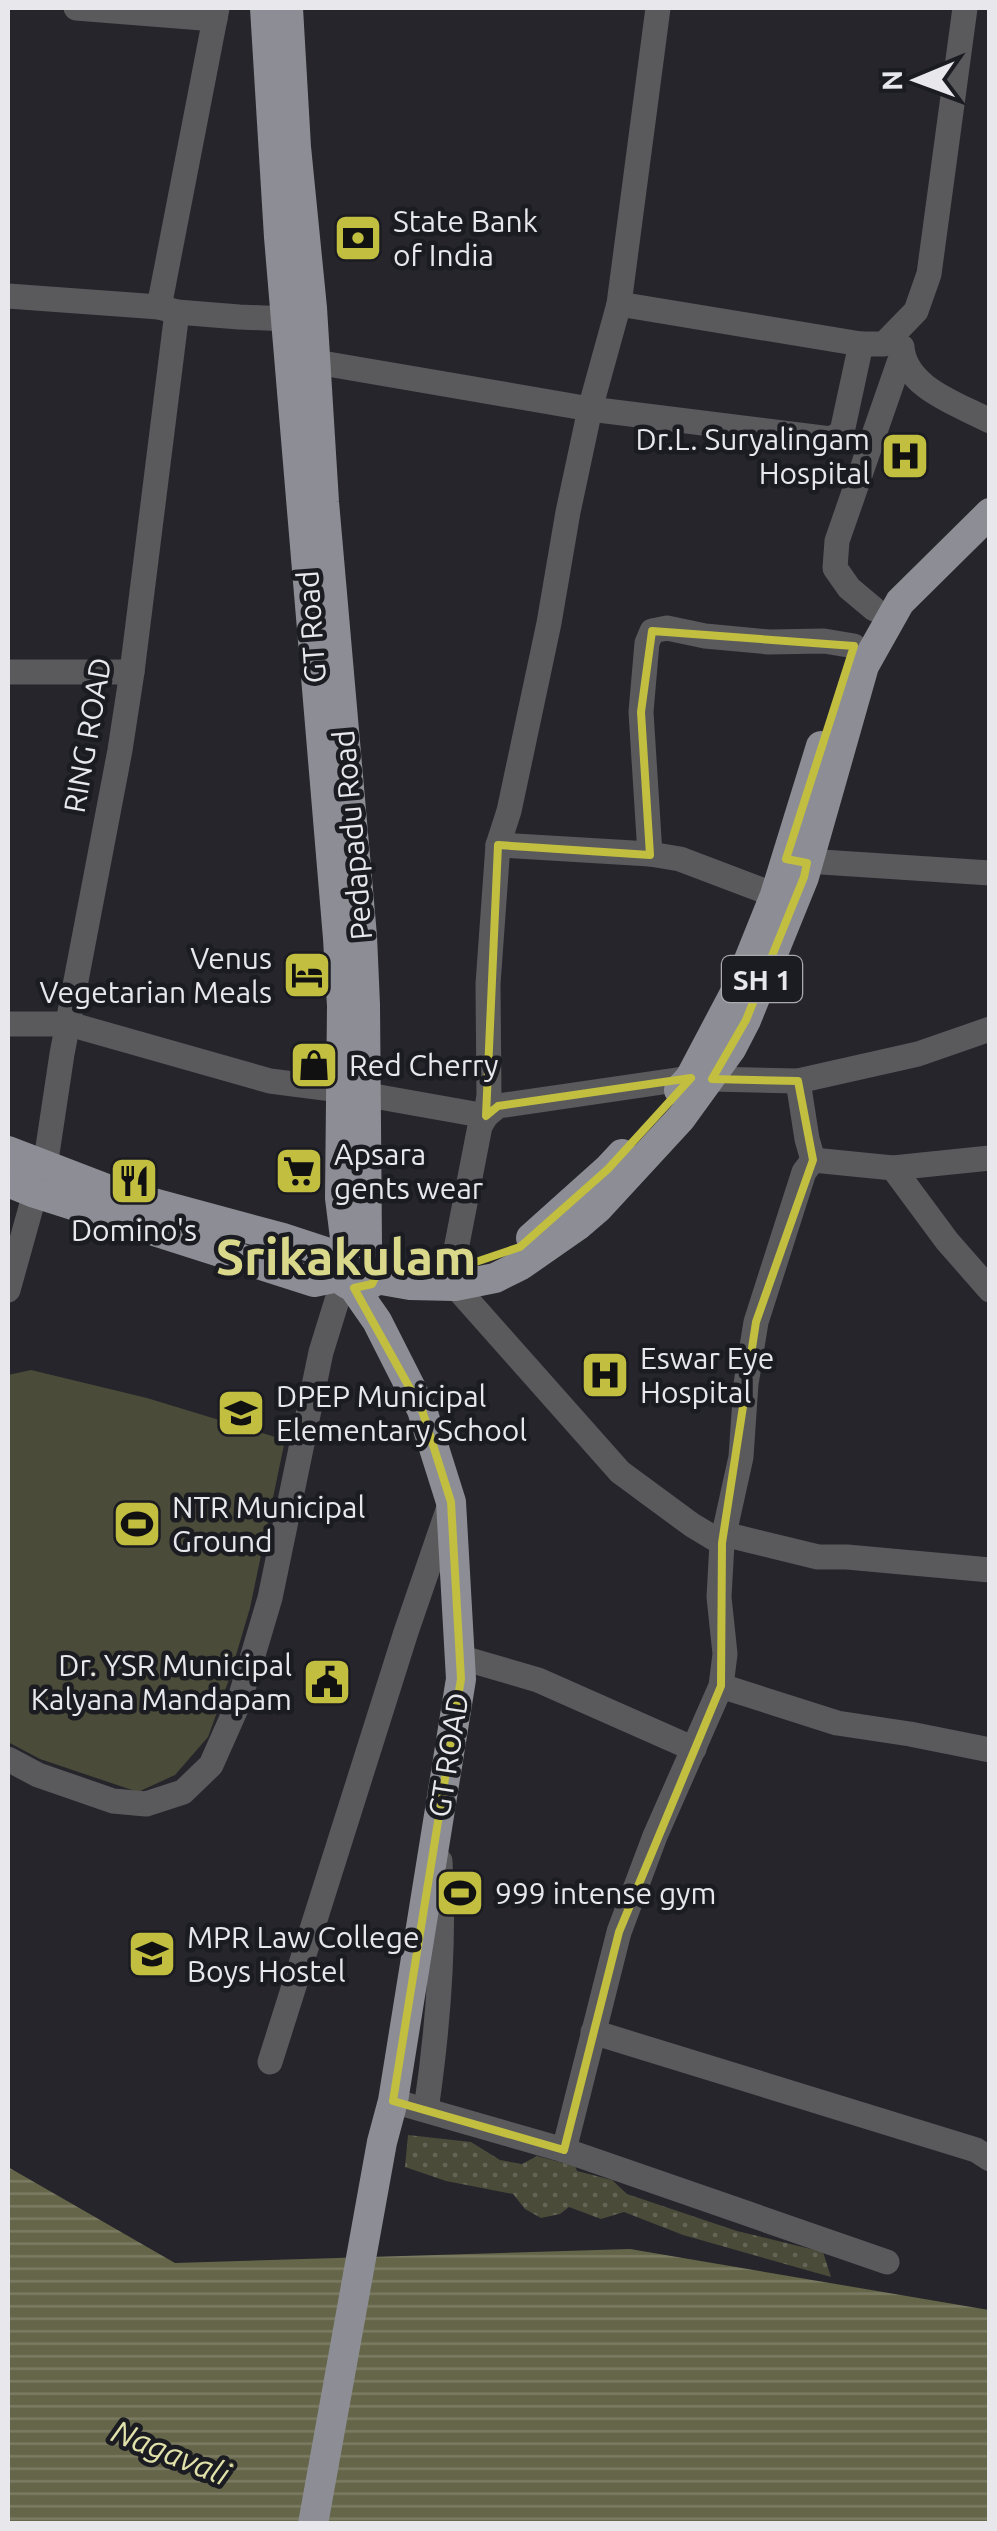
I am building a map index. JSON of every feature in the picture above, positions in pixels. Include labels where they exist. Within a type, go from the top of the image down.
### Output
[{"type":"main road","name":"GT Road","points":[[266,8],[279,237],[300,313],[314,665],[342,1006],[353,1093]]},
{"type":"main road","name":"Pedapadu Road","points":[[288,8],[300,313],[316,362],[324,502],[362,936],[353,1093],[357,1269]]},
{"type":"main road","name":"SH 1","points":[[701,1079],[731,1049],[746,1020],[804,877],[797,861],[854,646],[874,608],[899,577],[990,488]]},
{"type":"main road","name":"SH 1","points":[[8,1151],[29,1180],[314,1282],[357,1269],[410,1284],[495,1278],[521,1265],[598,1208],[682,1118],[776,895],[819,828],[864,666],[900,602],[990,513]]},
{"type":"main road","name":"GT ROAD","points":[[313,2524],[382,2142],[393,2101],[460,1679],[451,1502],[422,1410],[377,1321],[357,1269]]},
{"type":"street","points":[[76,8],[216,14]]},
{"type":"street","points":[[486,1116],[488,984],[498,844],[509,812],[549,623],[590,408],[618,304],[658,8]]},
{"type":"street","points":[[618,304],[860,344],[884,344],[916,311],[929,274],[966,8],[990,15]]},
{"type":"street","name":"RING ROAD","points":[[8,1290],[29,1180],[69,1024],[120,750],[132,672],[168,310],[216,14]]},
{"type":"street","points":[[8,296],[239,318],[300,313]]},
{"type":"street","points":[[874,608],[849,588],[834,568],[837,541],[902,354],[902,326]]},
{"type":"street","points":[[316,362],[590,408],[830,439],[842,432],[860,344]]},
{"type":"street","points":[[902,354],[912,375],[934,392],[990,420]]},
{"type":"street","points":[[650,854],[641,712],[652,630],[666,628],[705,636],[854,646]]},
{"type":"street","points":[[8,672],[132,672]]},
{"type":"street","points":[[498,844],[680,859],[776,895]]},
{"type":"street","points":[[797,861],[990,873]]},
{"type":"street","points":[[8,1024],[69,1024],[270,1081],[486,1116]]},
{"type":"street","points":[[990,1029],[918,1054],[798,1081],[701,1079],[498,1106],[480,1126],[454,1278],[620,1472],[692,1525],[722,1538],[818,1557],[990,1570]]},
{"type":"street","points":[[798,1081],[813,1160]]},
{"type":"street","points":[[813,1160],[893,1168],[990,1158]]},
{"type":"street","points":[[564,2150],[619,1932],[655,1836],[721,1686],[722,1538],[741,1457],[746,1384],[756,1322],[804,1172],[813,1160]]},
{"type":"street","points":[[893,1168],[947,1241],[990,1290]]},
{"type":"street","points":[[8,1759],[38,1775],[113,1801],[146,1804],[183,1792],[211,1765],[239,1702],[270,1598],[320,1352],[357,1269]]},
{"type":"street","points":[[270,2062],[451,1502]]},
{"type":"street","points":[[460,1657],[538,1680],[694,1749]]},
{"type":"street","points":[[721,1686],[838,1723],[990,1750]]},
{"type":"street","points":[[426,2110],[442,1948],[437,1826]]},
{"type":"street","points":[[593,2032],[976,2150],[990,2158]]},
{"type":"street","points":[[393,2101],[564,2150],[887,2262]]},
{"type":"highlighted area","points":[[652,631],[854,646],[786,859],[807,863],[804,877],[746,1020],[712,1079],[798,1081],[813,1160],[756,1322],[722,1543],[721,1686],[619,1932],[564,2150],[393,2101],[461,1679],[451,1502],[422,1410],[354,1288],[372,1284],[381,1265],[452,1270],[520,1247],[608,1169],[691,1078],[498,1106],[486,1116],[498,845],[650,855],[641,712]]},
{"type":"shaded area","name":"NTR Municipal Ground","points":[[31,1370],[147,1398],[285,1440],[250,1608],[208,1737],[175,1775],[138,1792],[40,1759],[8,1742],[8,1375]]},
{"type":"shaded area","points":[[408,2135],[471,2142],[500,2160],[522,2164],[537,2156],[575,2166],[577,2171],[612,2180],[627,2194],[737,2231],[823,2252],[831,2277],[683,2235],[624,2212],[601,2219],[569,2207],[560,2214],[541,2218],[525,2209],[513,2194],[446,2181],[405,2167]]},
{"type":"water","name":"Nagavali","points":[[8,2167],[175,2263],[630,2249],[989,2310],[989,2523],[8,2523]]},
{"type":"place","name":"State Bank of India","points":[[358,238]]},
{"type":"place","name":"Dr.L. Suryalingam Hospital","points":[[905,456]]},
{"type":"place","name":"Venus Vegetarian Meals","points":[[307,975]]},
{"type":"place","name":"Red Cherry","points":[[314,1065]]},
{"type":"place","name":"Apsara gents wear","points":[[299,1171]]},
{"type":"place","name":"Domino's","points":[[134,1181]]},
{"type":"place","name":"Eswar Eye Hospital","points":[[605,1375]]},
{"type":"place","name":"DPEP Municipal Elementary School","points":[[241,1413]]},
{"type":"place","name":"NTR Municipal Ground","points":[[137,1524]]},
{"type":"place","name":"Dr. YSR Municipal Kalyana Mandapam","points":[[327,1682]]},
{"type":"place","name":"999 intense gym","points":[[460,1893]]},
{"type":"place","name":"MPR Law College Boys Hostel","points":[[152,1954]]},
{"type":"district","name":"Srikakulam","points":[[346,1256]]}]
